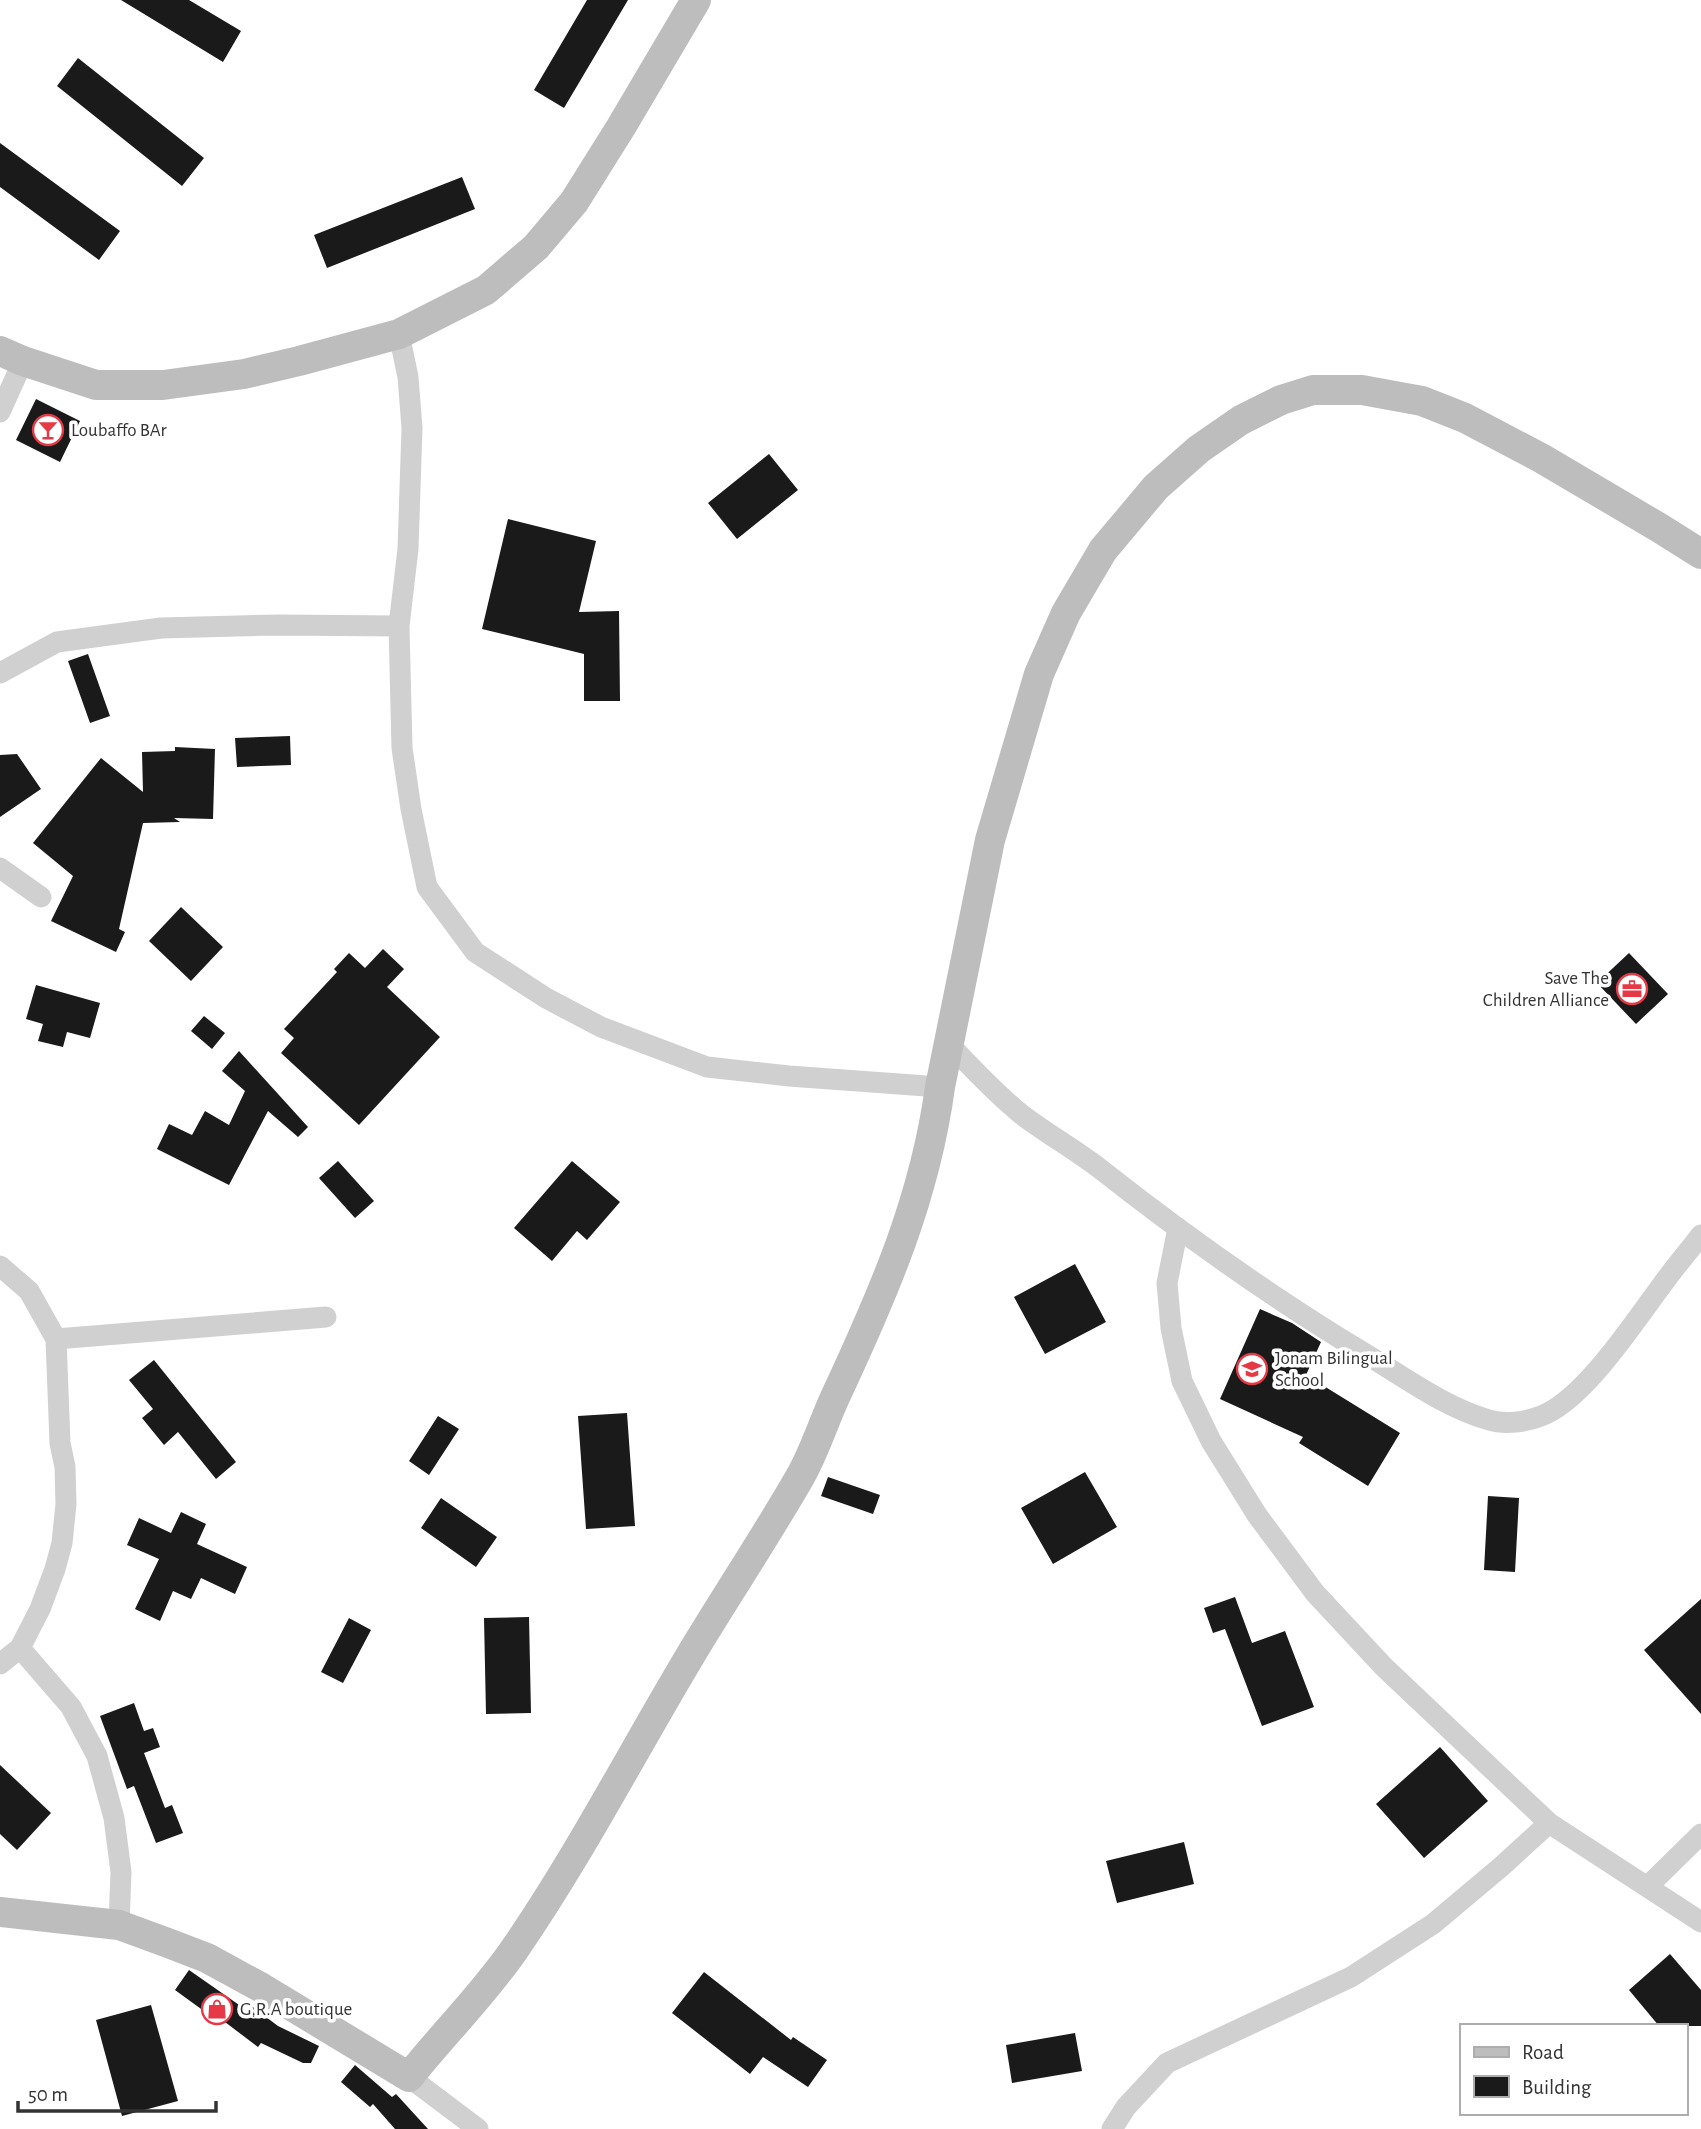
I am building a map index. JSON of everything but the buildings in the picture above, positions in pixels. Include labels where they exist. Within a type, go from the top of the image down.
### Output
[{"type":"street","points":[[0,412],[11,356],[96,385],[163,385],[244,374],[399,334],[486,290],[536,247],[574,202],[696,0]]},
{"type":"street","points":[[399,334],[408,377],[412,428],[411,504],[400,626],[402,748],[427,887],[475,952],[546,998],[601,1027],[707,1067],[940,1087]]},
{"type":"street","points":[[410,2077],[434,2045],[488,1985],[521,1939],[574,1856],[668,1692],[802,1474],[910,1221],[936,1121],[940,1087],[990,840],[1039,674],[1066,613],[1102,550],[1156,486],[1199,449],[1241,420],[1281,400],[1313,390],[1362,390],[1422,401],[1465,418],[1541,458],[1701,554]]},
{"type":"street","points":[[0,673],[57,642],[161,628],[400,626]]},
{"type":"street","points":[[0,868],[41,897]]},
{"type":"street","points":[[949,1044],[1022,1114],[1097,1166],[1145,1205],[1313,1322],[1453,1406],[1492,1421],[1520,1422],[1542,1416],[1564,1402],[1614,1351],[1701,1235]]},
{"type":"street","points":[[1178,1228],[1167,1283],[1171,1328],[1182,1381],[1211,1441],[1256,1514],[1315,1593],[1384,1667],[1549,1823],[1701,1922]]},
{"type":"street","points":[[0,1266],[29,1292],[56,1339],[60,1443],[65,1467],[66,1504],[62,1542],[40,1609],[20,1648],[0,1664]]},
{"type":"street","points":[[56,1339],[326,1317]]},
{"type":"street","points":[[20,1648],[71,1707],[97,1756],[114,1818],[121,1872],[119,1925]]},
{"type":"street","points":[[1112,2129],[1126,2107],[1167,2063],[1351,1977],[1433,1924],[1549,1823]]},
{"type":"street","points":[[1647,1887],[1701,1834]]},
{"type":"street","points":[[0,1912],[119,1925],[207,1958],[305,2013],[410,2077],[478,2129]]},
{"type":"place","name":"Loubaffo BAr","points":[[48,430]]},
{"type":"place","name":"Save The Children Alliance","points":[[1632,989]]},
{"type":"place","name":"Jonam Bilingual School","points":[[1252,1369]]},
{"type":"place","name":"G.R.A boutique","points":[[217,2009]]}]
